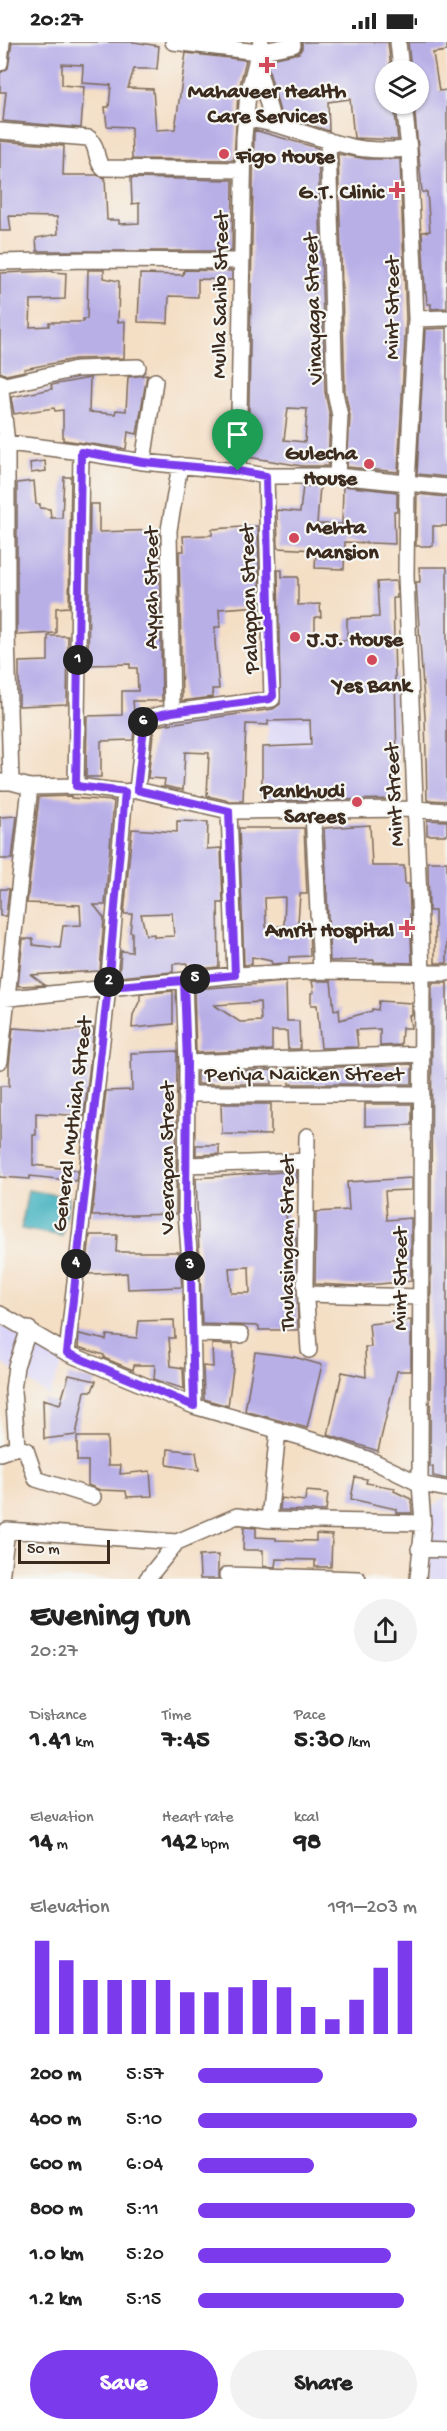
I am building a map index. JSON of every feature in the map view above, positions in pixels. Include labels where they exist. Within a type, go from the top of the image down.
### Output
[{"type":"street","points":[[0,63],[2,42]]},
{"type":"street","points":[[173,42],[258,52],[293,45]]},
{"type":"street","points":[[398,42],[399,60]]},
{"type":"street","points":[[258,52],[273,122]]},
{"type":"street","name":"Mulla Sahib Street","points":[[238,471],[245,119],[248,94],[258,52]]},
{"type":"street","name":"Mint Street","points":[[405,114],[416,320],[407,484],[407,632],[422,973],[420,1484],[423,1523],[418,1579]]},
{"type":"street","points":[[245,119],[273,122],[328,141],[360,148],[408,149]]},
{"type":"street","points":[[0,131],[89,138],[95,144],[98,163],[103,168],[243,170]]},
{"type":"street","name":"Vinayaga Street","points":[[328,141],[335,392],[340,416],[337,476]]},
{"type":"street","points":[[0,262],[241,261]]},
{"type":"street","points":[[416,320],[447,318]]},
{"type":"street","points":[[138,367],[76,369],[1,384],[4,443],[4,785],[76,786],[131,791],[229,811],[313,812],[415,809],[447,811]]},
{"type":"street","points":[[143,462],[154,381]]},
{"type":"street","points":[[4,443],[266,476],[337,476],[447,487]]},
{"type":"street","points":[[76,786],[81,452]]},
{"type":"street","name":"Ayyah Street","points":[[172,712],[169,530],[180,465]]},
{"type":"street","name":"Palappan Street","points":[[131,791],[145,718],[172,712],[272,699],[266,476]]},
{"type":"street","points":[[0,1061],[4,999],[30,787]]},
{"type":"street","name":"General Muthiah Street","points":[[67,1353],[131,791]]},
{"type":"street","points":[[229,811],[235,975]]},
{"type":"street","points":[[313,812],[321,971]]},
{"type":"street","points":[[4,999],[235,975],[321,971],[447,973]]},
{"type":"street","name":"Veerapan Street","points":[[184,981],[187,1063],[186,1213],[191,1276],[194,1406]]},
{"type":"street","points":[[187,1063],[422,1054]]},
{"type":"street","name":"Periya Naicken Street","points":[[186,1094],[422,1094]]},
{"type":"street","name":"Thulasingam Street","points":[[308,1136],[306,1294],[309,1350]]},
{"type":"street","points":[[186,1165],[307,1161]]},
{"type":"street","points":[[306,1294],[420,1297]]},
{"type":"street","points":[[0,1314],[67,1353],[194,1406],[373,1461],[420,1484],[447,1489]]},
{"type":"street","points":[[17,1448],[13,1390],[16,1366],[29,1329]]},
{"type":"street","points":[[193,1334],[241,1335]]},
{"type":"street","points":[[268,1520],[278,1430]]},
{"type":"street","points":[[0,1453],[17,1448],[26,1450],[36,1479],[93,1497]]},
{"type":"street","points":[[1,1576],[7,1530],[177,1542],[237,1516],[268,1520],[423,1523]]},
{"type":"street","points":[[147,1579],[177,1542]]},
{"type":"street","points":[[419,1549],[447,1550]]},
{"type":"street","points":[[227,1575],[358,1579]]},
{"type":"shaded area","points":[[396,695],[396,713],[310,715],[318,805],[292,805],[291,746],[268,746],[268,706],[283,706],[314,696]]},
{"type":"shaded area","points":[[0,1325],[65,1356],[49,1396],[0,1362]]},
{"type":"shaded area","points":[[446,1496],[447,1579],[429,1579],[430,1509]]},
{"type":"water","points":[[28,1190],[69,1197],[62,1236],[21,1229]]},
{"type":"building","points":[[12,42],[134,42],[159,46],[157,69],[134,69],[128,88],[153,89],[156,130],[175,129],[186,53],[246,60],[238,93],[234,160],[132,159],[131,127],[107,126],[105,107],[109,107],[111,85],[82,83],[83,65],[62,64],[62,85],[84,87],[81,128],[3,121],[6,92],[0,92],[0,73],[8,68]]},
{"type":"building","points":[[302,42],[388,42],[390,60],[375,60],[375,114],[395,114],[398,140],[354,138],[350,99],[328,102],[329,131],[281,116],[266,60],[299,53]]},
{"type":"building","points":[[408,42],[447,42],[447,51],[433,53],[439,91],[447,90],[447,308],[431,309],[431,304],[427,304],[425,292],[422,232],[430,231],[427,192],[422,192],[415,114],[429,114],[429,60],[410,60]]},
{"type":"building","points":[[254,130],[318,148],[325,392],[330,417],[328,466],[302,466],[248,457]],"holes":[[[288,408],[307,409],[305,442],[284,440]]]},
{"type":"building","points":[[0,141],[64,146],[63,175],[97,175],[105,178],[107,220],[119,220],[119,224],[139,223],[139,203],[132,204],[131,178],[233,180],[232,251],[37,251],[36,238],[58,234],[57,217],[9,216],[11,231],[0,231]]},
{"type":"building","points":[[338,154],[367,159],[400,159],[406,319],[398,472],[347,467],[350,416],[345,391]]},
{"type":"building","points":[[88,270],[104,270],[104,278],[119,281],[118,322],[125,321],[124,358],[75,359],[6,375],[0,372],[0,273],[52,271],[66,273],[65,299],[31,300],[30,327],[49,326],[49,322],[83,322],[83,319],[87,319]]},
{"type":"building","points":[[184,270],[232,271],[232,280],[198,279],[198,297],[169,296],[168,323],[138,322],[140,274],[183,275]]},
{"type":"building","points":[[447,328],[447,477],[417,474],[425,329]]},
{"type":"building","points":[[147,375],[137,434],[128,432],[126,449],[63,440],[63,410],[55,411],[54,408],[14,414],[11,397],[52,389],[51,385],[90,378],[89,412],[115,414],[116,410],[126,411],[128,377]]},
{"type":"building","points":[[45,461],[46,471],[31,473],[30,463]]},
{"type":"building","points":[[64,477],[71,477],[69,607],[56,608],[56,633],[17,635],[17,483],[34,481],[36,504],[40,504],[40,508],[50,509],[51,518],[62,518]]},
{"type":"building","points":[[303,486],[320,486],[317,524],[342,524],[343,486],[397,492],[397,511],[394,511],[395,544],[345,542],[344,569],[315,568],[316,550],[278,548],[277,510],[300,512]]},
{"type":"building","points":[[417,494],[447,497],[447,526],[433,526],[433,546],[416,546]]},
{"type":"building","points":[[90,504],[99,504],[99,532],[159,530],[162,701],[133,701],[135,721],[133,740],[101,741],[101,777],[86,777],[87,716],[122,715],[122,691],[138,691],[137,668],[130,668],[130,664],[88,665]]},
{"type":"building","points":[[258,526],[260,606],[219,609],[220,627],[215,627],[215,642],[219,689],[212,689],[213,697],[182,701],[179,551],[184,551],[183,536],[212,535],[212,529]]},
{"type":"building","points":[[419,567],[447,567],[447,801],[427,800],[425,717],[416,582],[420,582]]},
{"type":"building","points":[[278,570],[282,570],[282,577],[298,577],[298,605],[320,604],[321,617],[315,617],[315,641],[347,640],[347,618],[379,617],[377,582],[396,581],[397,598],[393,598],[398,799],[262,801],[262,747],[311,745],[310,720],[268,721],[268,725],[246,724],[243,801],[207,796],[209,753],[185,752],[183,790],[164,786],[165,779],[148,778],[154,726],[273,709],[280,704]]},
{"type":"building","points":[[48,636],[68,636],[67,704],[19,706],[19,662],[48,661]]},
{"type":"building","points":[[71,796],[71,798],[114,801],[105,905],[94,905],[104,918],[100,971],[31,975],[45,985],[18,986],[23,939],[33,939],[33,945],[60,948],[63,926],[81,925],[80,905],[27,903],[39,797]]},
{"type":"building","points":[[17,816],[12,859],[0,859],[0,817]]},
{"type":"building","points":[[427,820],[447,821],[447,835],[427,835]]},
{"type":"building","points":[[177,821],[208,822],[207,849],[221,848],[223,903],[218,903],[219,967],[187,970],[187,963],[173,964],[173,972],[119,977],[121,951],[132,952],[132,932],[130,932],[132,914],[124,914],[132,829],[177,832]],"holes":[[[172,913],[174,936],[146,935],[141,914]]]},
{"type":"building","points":[[370,825],[372,866],[404,866],[405,884],[409,884],[412,963],[374,962],[374,960],[330,961],[324,828]]},
{"type":"building","points":[[239,828],[304,828],[307,894],[300,894],[298,922],[309,922],[310,956],[289,957],[289,963],[272,964],[271,961],[252,957],[252,964],[244,965]],"holes":[[[285,897],[284,926],[266,927],[265,898]]]},
{"type":"building","points":[[428,862],[447,862],[447,963],[435,963],[435,911],[429,911]]},
{"type":"building","points":[[0,889],[9,889],[6,916],[0,916]]},
{"type":"building","points":[[312,981],[331,981],[334,1010],[339,1009],[340,1020],[372,1011],[372,1009],[378,1010],[379,1001],[412,1003],[412,1015],[409,1015],[411,1028],[402,1028],[401,1045],[380,1046],[380,1029],[356,1030],[358,1047],[321,1048],[317,1005],[311,1005],[311,993],[314,992]]},
{"type":"building","points":[[286,982],[287,1021],[299,1021],[300,1049],[288,1049],[287,1031],[272,1031],[272,1050],[196,1053],[194,989]],"holes":[[[260,1002],[261,1021],[240,1022],[214,1005]]]},
{"type":"building","points":[[432,983],[447,983],[447,1479],[433,1476],[433,1467],[430,1467]]},
{"type":"building","points":[[173,991],[173,1024],[132,1028],[133,1015],[140,1000],[140,994]]},
{"type":"building","points":[[13,1028],[62,1031],[94,1028],[84,1116],[36,1113],[36,1135],[33,1135],[33,1165],[78,1170],[76,1181],[30,1176],[30,1179],[0,1177],[0,1086],[9,1086]]},
{"type":"building","points":[[177,1051],[176,1214],[92,1216],[106,1091],[132,1090],[131,1053]]},
{"type":"building","points":[[412,1064],[412,1084],[289,1084],[289,1069]]},
{"type":"building","points":[[272,1070],[272,1084],[197,1084],[197,1072]]},
{"type":"building","points":[[221,1104],[271,1104],[271,1135],[222,1134]]},
{"type":"building","points":[[365,1104],[412,1104],[412,1125],[365,1126]]},
{"type":"building","points":[[196,1145],[219,1145],[219,1154],[196,1155]]},
{"type":"building","points":[[297,1171],[297,1182],[282,1183],[287,1222],[291,1222],[292,1238],[296,1237],[298,1330],[259,1330],[259,1326],[202,1324],[196,1178]],"holes":[[[249,1267],[250,1293],[231,1293],[229,1268]]]},
{"type":"building","points":[[411,1178],[411,1190],[385,1191],[387,1220],[411,1218],[411,1281],[358,1286],[315,1284],[316,1212],[349,1210],[347,1182]]},
{"type":"building","points":[[90,1235],[117,1235],[116,1252],[179,1252],[182,1287],[128,1289],[127,1273],[86,1274]]},
{"type":"building","points":[[174,1320],[175,1338],[169,1338],[171,1366],[183,1368],[184,1389],[154,1379],[155,1365],[134,1365],[133,1370],[104,1358],[104,1355],[78,1347],[79,1334],[106,1340],[107,1335],[137,1338],[139,1321]]},
{"type":"building","points":[[411,1320],[411,1371],[397,1371],[378,1451],[328,1435],[342,1372],[366,1377],[365,1347],[371,1347],[369,1324]]},
{"type":"building","points":[[212,1344],[233,1345],[233,1369],[228,1406],[204,1399],[203,1366],[213,1367]]},
{"type":"building","points":[[255,1352],[294,1357],[322,1365],[307,1428],[245,1411]]},
{"type":"building","points":[[69,1375],[96,1381],[92,1391],[85,1391],[76,1435],[44,1439],[43,1399],[60,1404]]},
{"type":"building","points":[[77,1437],[107,1437],[108,1465],[121,1465],[120,1474],[150,1471],[152,1496],[127,1497],[126,1491],[100,1490],[88,1485],[88,1461],[77,1461]]},
{"type":"building","points":[[168,1449],[196,1452],[199,1470],[167,1465]]},
{"type":"building","points":[[355,1477],[367,1479],[366,1483],[395,1488],[394,1491],[411,1499],[412,1513],[396,1513],[396,1509],[351,1499]]},
{"type":"building","points":[[306,1491],[328,1493],[326,1511],[280,1510],[281,1498],[305,1501]]},
{"type":"building","points":[[244,1527],[256,1528],[256,1537],[276,1538],[276,1540],[316,1541],[316,1534],[332,1535],[331,1567],[315,1567],[315,1560],[276,1559],[275,1567],[263,1566],[263,1550],[243,1550]]},
{"type":"building","points":[[218,1555],[218,1579],[200,1579],[199,1556]]},
{"type":"place","name":"Mahaveer Health Care Services","points":[[267,65]]},
{"type":"place","name":"Figo House","points":[[224,154]]},
{"type":"place","name":"G.T. Clinic","points":[[397,190]]},
{"type":"place","name":"Gulecha House","points":[[369,464]]},
{"type":"place","name":"Mehta Mansion","points":[[294,538]]},
{"type":"place","name":"J.J. House","points":[[295,637]]},
{"type":"place","name":"Yes Bank","points":[[372,660]]},
{"type":"place","name":"Pankhudi Sarees","points":[[357,802]]},
{"type":"place","name":"Amrit Hospital","points":[[407,928]]},
{"type":"route","points":[[238,471],[143,462],[81,452],[76,786],[125,792],[108,987],[184,981],[187,1063],[186,1213],[191,1276],[194,1406],[67,1353],[79,1229],[100,1069],[108,987],[235,975],[229,811],[137,790],[145,718],[172,712],[272,699],[273,696],[266,476],[238,471]]}]
